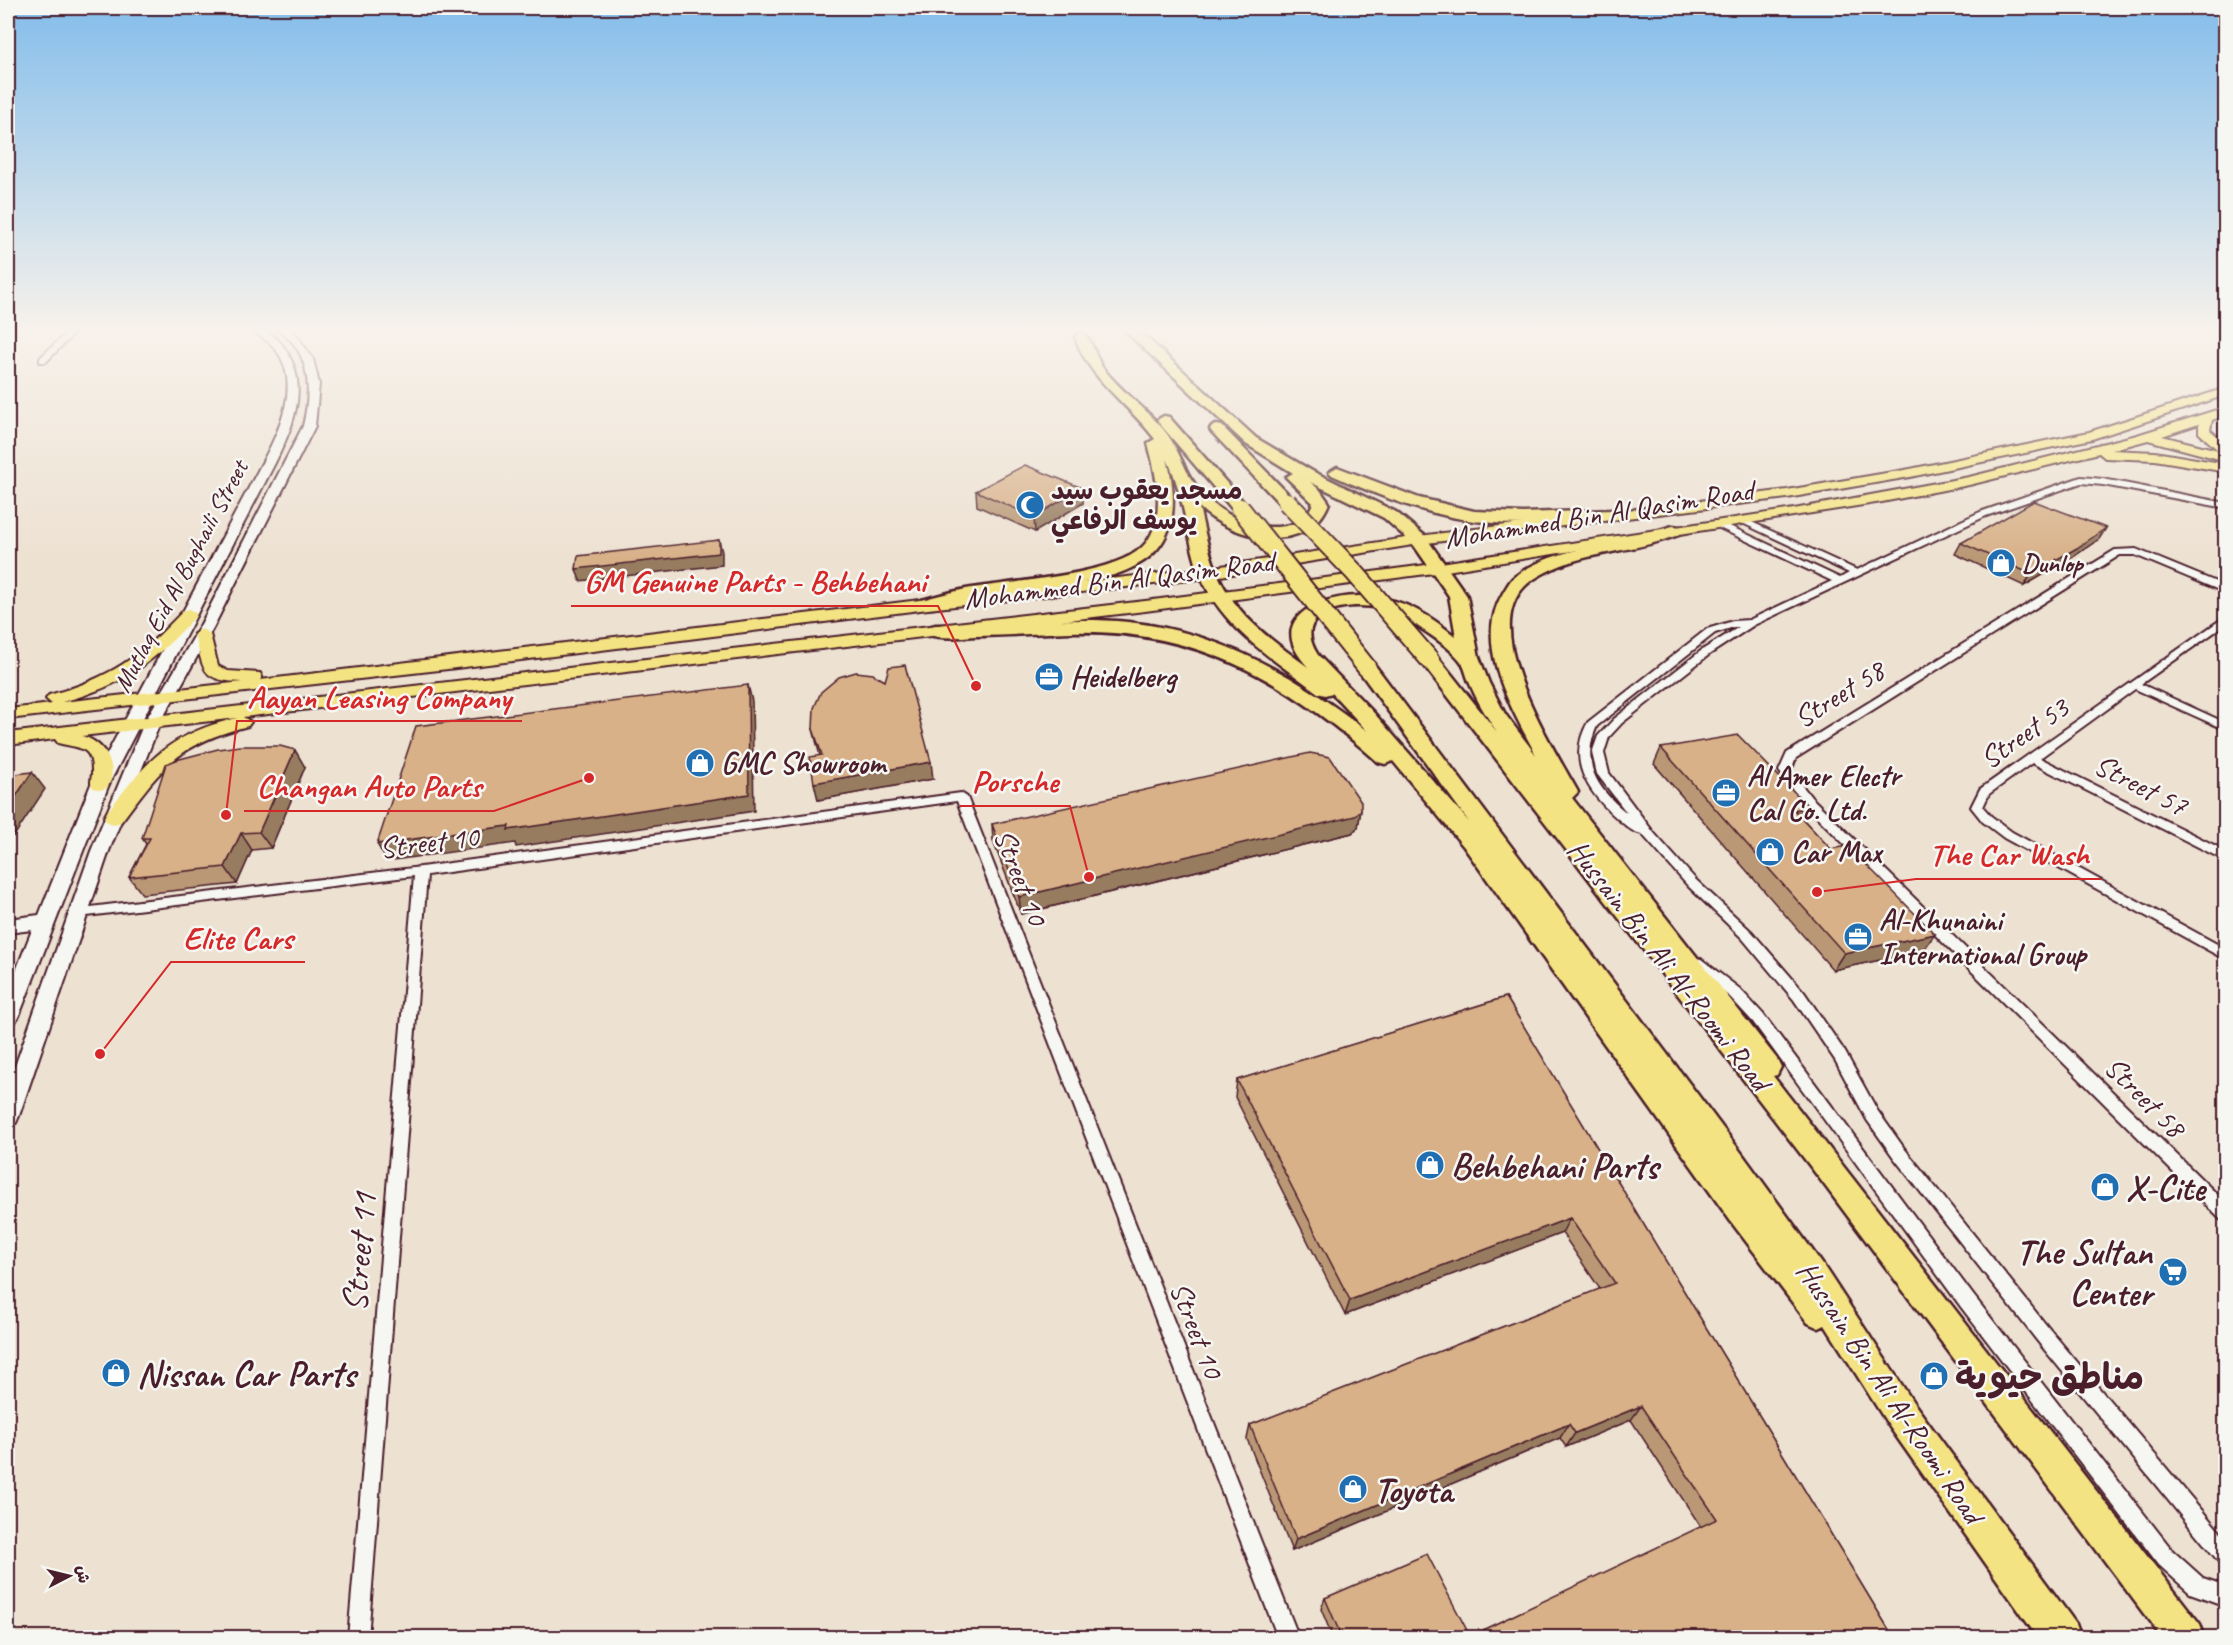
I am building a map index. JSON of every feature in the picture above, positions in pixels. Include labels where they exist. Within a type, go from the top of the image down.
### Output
[{"type":"highway","points":[[1132,404],[1169,448],[1184,480],[1208,573],[1235,617],[1264,644],[1335,697],[1392,747]]},
{"type":"highway","name":"Hussain Bin Ali Al-Roomi Road","points":[[1149,404],[1240,508],[1367,668],[1730,1160],[1812,1276],[1901,1414],[2062,1638]]},
{"type":"highway","name":"Hussain Bin Ali Al-Roomi Road","points":[[1191,404],[1229,440],[1355,573],[1430,660],[1830,1170],[2186,1638]]},
{"type":"highway","points":[[1184,480],[1210,508],[1228,522],[1244,529],[1279,531],[1308,524],[1319,514],[1321,503],[1314,493],[1251,441],[1211,404]]},
{"type":"highway","points":[[1217,409],[1296,452],[1352,478],[1443,510],[1497,518],[1613,515]]},
{"type":"highway","points":[[928,604],[965,595],[1098,573],[1126,564],[1147,552],[1158,536],[1166,494],[1163,469],[1146,419]]},
{"type":"highway","points":[[1251,441],[1306,474],[1390,515],[1419,540],[1458,596],[1469,657],[1479,683],[1496,715],[1761,1058],[1789,1100],[1830,1170]]},
{"type":"highway","points":[[1583,826],[1563,783],[1520,705],[1513,687],[1500,635],[1502,610],[1508,595],[1518,582],[1546,566],[1570,558],[1631,546],[1673,531]]},
{"type":"highway","points":[[1469,657],[1415,616],[1396,607],[1375,602],[1353,601],[1332,604],[1315,611],[1304,621],[1299,633],[1302,645],[1311,659],[1347,696],[1472,841],[1750,1221],[1901,1414]]},
{"type":"highway","points":[[936,631],[1120,628],[1158,633],[1216,650],[1265,673],[1351,727],[1472,841]]},
{"type":"main road","name":"Mohammed Bin Al Qasim Road","points":[[8,714],[928,604],[1208,573],[1419,540],[1787,494],[1910,473],[2092,435],[2188,404]]},
{"type":"main road","name":"Mohammed Bin Al Qasim Road","points":[[9,739],[335,699],[1222,597],[1438,568],[1840,506],[2022,469],[2226,411]]},
{"type":"main road","points":[[2206,417],[2204,430],[2211,440],[2226,450]]},
{"type":"main road","points":[[2137,421],[2134,427],[2141,437],[2155,446],[2224,464]]},
{"type":"main road","points":[[2092,435],[2116,434],[2141,437]]},
{"type":"main road","points":[[2072,456],[2112,453],[2224,464]]},
{"type":"main road","points":[[8,709],[73,694],[108,682],[151,655],[189,614]]},
{"type":"main road","points":[[202,634],[208,663],[212,669],[224,675],[240,677],[549,651]]},
{"type":"main road","points":[[114,817],[153,766],[183,743],[219,727],[335,699]]},
{"type":"main road","points":[[9,739],[77,740],[92,745],[99,752],[102,765],[100,784]]},
{"type":"street","name":"Mutlaq Eid Al Bughaili Street","points":[[8,1016],[100,784],[280,441],[291,414],[292,404]]},
{"type":"street","name":"Mutlaq Eid Al Bughaili Street","points":[[8,1116],[79,912],[152,723],[202,634],[309,426],[313,404]]},
{"type":"street","points":[[279,485],[268,485],[267,483],[285,447],[280,441]]},
{"type":"street","points":[[2226,506],[2103,482],[2072,481],[1983,514],[1750,623],[1706,652],[1618,721],[1604,736],[1598,753],[1603,774],[1650,836],[1692,883],[1748,936],[1799,996],[1836,1049],[1872,1115],[1899,1153],[2045,1337],[2226,1555]]},
{"type":"street","points":[[1742,521],[1856,573]]},
{"type":"street","points":[[1718,524],[1839,580]]},
{"type":"street","name":"Street 58","points":[[2226,590],[2136,552],[2118,552],[1791,756],[1785,771],[1807,800],[2226,1214]]},
{"type":"street","name":"Street 53","points":[[2226,620],[1984,792],[1977,807],[1987,819],[2008,835],[2226,955]]},
{"type":"street","points":[[1650,836],[1617,813],[1597,793],[1584,758],[1584,741],[1587,732],[1592,723],[1711,631],[1733,624],[1750,623]]},
{"type":"street","points":[[2134,685],[2226,727]]},
{"type":"street","name":"Street 57","points":[[2033,759],[2226,857]]},
{"type":"street","name":"Street 10","points":[[79,912],[421,871],[961,796],[1289,1638]]},
{"type":"street","name":"Street 11","points":[[358,1638],[421,871]]},
{"type":"street","points":[[8,926],[44,921]]},
{"type":"street","points":[[1683,955],[1719,979],[1758,1018],[1974,1310],[2166,1558],[2197,1586],[2226,1596]]},
{"type":"building","points":[[1025,465],[1082,488],[1034,517],[976,491]]},
{"type":"building","points":[[2034,501],[2106,528],[2077,548],[2031,574],[1961,543]]},
{"type":"building","points":[[719,540],[719,553],[576,569],[578,556]]},
{"type":"building","points":[[905,665],[931,762],[814,783],[810,757],[822,755],[813,729],[814,708],[821,692],[839,677],[856,672],[873,674],[885,681],[889,667]]},
{"type":"building","points":[[748,685],[749,794],[508,830],[509,826],[377,844],[416,726]]},
{"type":"building","points":[[1738,735],[1809,807],[1794,810],[1831,849],[1848,846],[1935,934],[1844,953],[1661,748]]},
{"type":"building","points":[[240,746],[280,746],[295,750],[259,832],[241,833],[225,867],[129,877],[150,838],[142,838],[166,764],[218,749]]},
{"type":"building","points":[[1310,753],[1330,757],[1361,802],[1361,810],[1355,816],[1019,897],[992,824]]},
{"type":"building","points":[[32,772],[8,808],[8,775]]},
{"type":"building","points":[[1506,997],[1894,1638],[1342,1638],[1325,1598],[1427,1554],[1470,1636],[1717,1519],[1641,1406],[1575,1433],[1569,1424],[1296,1539],[1250,1425],[1615,1283],[1570,1218],[1350,1300],[1237,1080]]},
{"type":"place","name":"مسجد يعقوب سيد يوسف الرفاعي","points":[[1030,505]]},
{"type":"place","name":"Dunlop","points":[[2001,563]]},
{"type":"place","name":"Heidelberg","points":[[1049,677]]},
{"type":"place","name":"GM Genuine Parts - Behbehani","points":[[976,686]]},
{"type":"place","name":"GMC Showroom","points":[[700,763]]},
{"type":"place","name":"Changan Auto Parts","points":[[589,778]]},
{"type":"place","name":"Al Amer Electr Cal Co. Ltd.","points":[[1726,793]]},
{"type":"place","name":"Aayan Leasing Company","points":[[226,815]]},
{"type":"place","name":"Car Max","points":[[1770,852]]},
{"type":"place","name":"Porsche","points":[[1089,877]]},
{"type":"place","name":"The Car Wash","points":[[1817,892]]},
{"type":"place","name":"Al-Khunaini International Group","points":[[1858,937]]},
{"type":"place","name":"Elite Cars","points":[[100,1054]]},
{"type":"place","name":"Behbehani Parts","points":[[1430,1165]]},
{"type":"place","name":"X-Cite","points":[[2105,1187]]},
{"type":"place","name":"The Sultan Center","points":[[2173,1272]]},
{"type":"place","name":"Nissan Car Parts","points":[[116,1373]]},
{"type":"place","name":"مناطق حيوية","points":[[1934,1376]]},
{"type":"place","name":"Toyota","points":[[1353,1489]]}]
